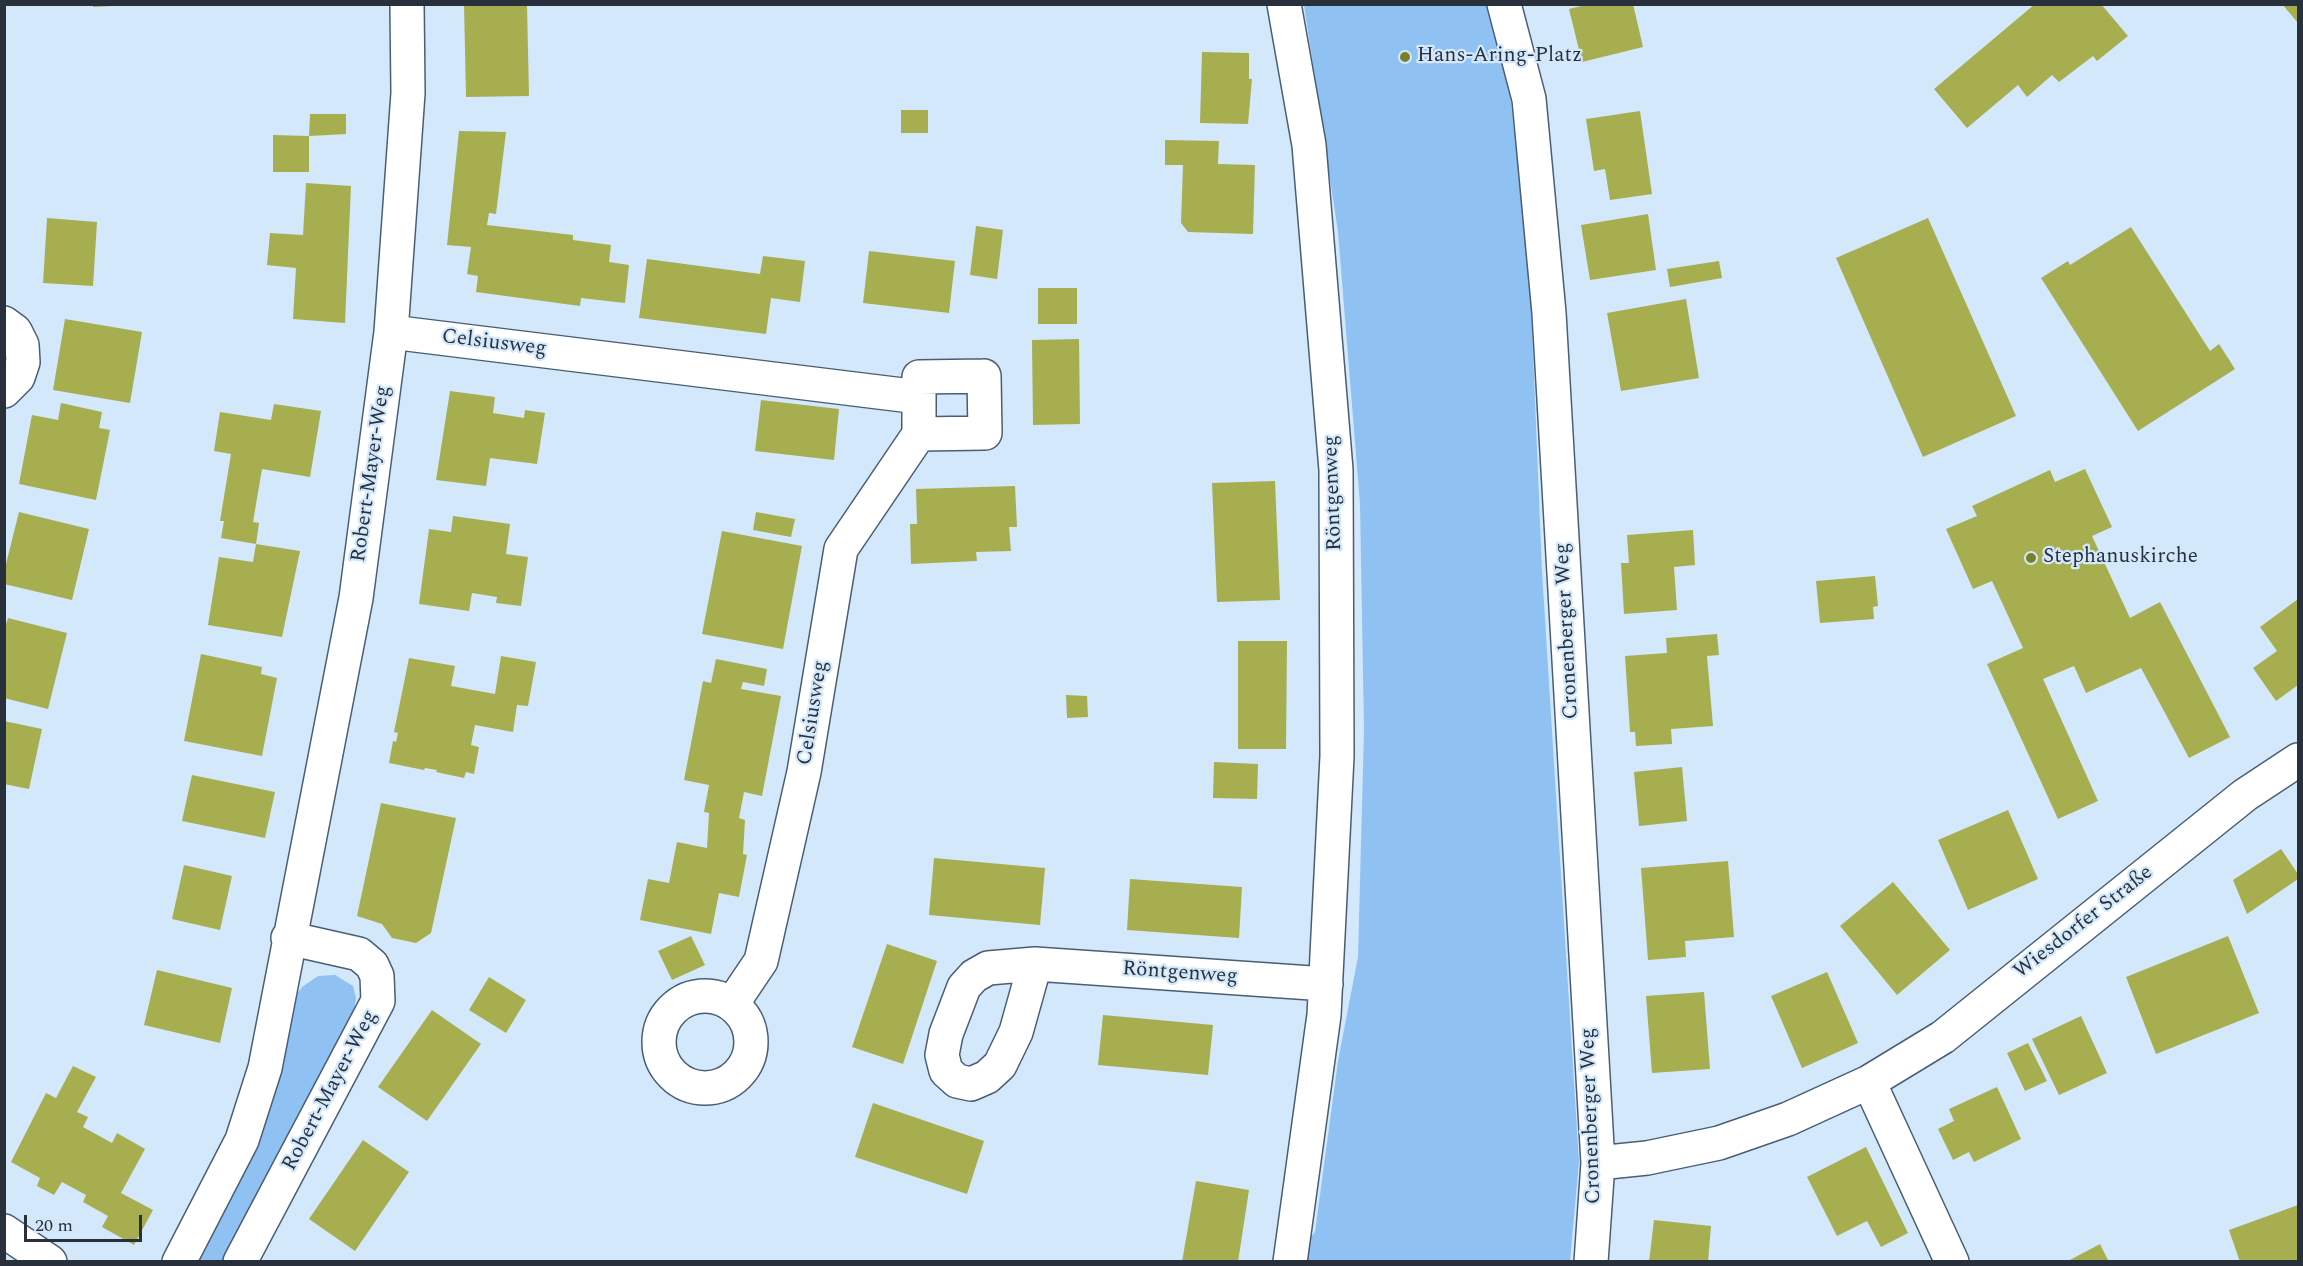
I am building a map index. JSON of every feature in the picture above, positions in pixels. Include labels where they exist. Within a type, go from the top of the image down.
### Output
[{"type":"street","name":"Robert-Mayer-Weg","points":[[179,1262],[242,1140],[265,1068],[288,938],[356,598],[391,332],[408,93],[407,4]]},
{"type":"street","name":"Röntgenweg","points":[[1284,4],[1309,145],[1336,470],[1337,756],[1326,984],[1324,1016],[1290,1262]]},
{"type":"street","name":"Cronenberger Weg","points":[[1504,4],[1529,99],[1548,313],[1598,1163],[1591,1262]]},
{"type":"street","points":[[4,323],[15,331],[22,345],[23,362],[18,377],[4,391]]},
{"type":"street","name":"Celsiusweg","points":[[391,332],[919,397]]},
{"type":"street","points":[[919,376],[984,376],[985,433],[919,434],[919,376]]},
{"type":"street","name":"Celsiusweg","points":[[732,1004],[761,961],[804,772],[841,549],[919,434]]},
{"type":"street","name":"Wiesdorfer Straße","points":[[1598,1163],[1647,1158],[1719,1143],[1788,1119],[1869,1083],[1943,1037],[2236,801],[2298,760]]},
{"type":"street","name":"Robert-Mayer-Weg","points":[[240,1262],[378,1001],[377,976],[372,965],[359,954],[288,938]]},
{"type":"street","name":"Röntgenweg","points":[[1035,964],[1326,984]]},
{"type":"street","points":[[1869,1083],[1952,1262]]},
{"type":"street","points":[[4,1231],[50,1262]]},
{"type":"shaded area","points":[[1304,5],[1490,5],[1509,84],[1530,278],[1542,571],[1579,1162],[1570,1261],[1305,1261],[1308,1240],[1315,1232],[1338,1061],[1358,957],[1364,730],[1360,504],[1338,232]]},
{"type":"shaded area","points":[[335,975],[353,986],[356,998],[353,1017],[225,1261],[194,1262],[266,1121],[293,999],[302,987],[318,976]]},
{"type":"building","points":[[93,4],[112,4],[112,6],[93,7]]},
{"type":"building","points":[[464,4],[527,4],[529,96],[466,97]]},
{"type":"building","points":[[1589,4],[1633,4],[1643,47],[1582,62],[1569,9]]},
{"type":"building","points":[[2035,4],[2101,4],[2128,36],[2097,61],[2093,56],[2059,82],[2052,75],[2027,97],[2018,85],[1967,128],[1934,89]]},
{"type":"building","points":[[2282,4],[2298,4],[2298,23]]},
{"type":"building","points":[[1202,52],[1249,53],[1249,79],[1252,79],[1248,124],[1200,123]]},
{"type":"building","points":[[901,110],[928,110],[928,133],[901,133]]},
{"type":"building","points":[[1640,111],[1652,194],[1610,200],[1605,169],[1594,171],[1586,119]]},
{"type":"building","points":[[310,114],[346,114],[346,134],[309,136]]},
{"type":"building","points":[[459,131],[506,132],[496,214],[489,213],[487,225],[573,235],[573,240],[611,245],[609,262],[629,265],[625,303],[581,298],[580,306],[476,292],[478,276],[467,274],[471,247],[447,245]]},
{"type":"building","points":[[273,135],[309,136],[309,172],[273,172]]},
{"type":"building","points":[[1165,140],[1219,141],[1218,164],[1255,165],[1253,234],[1188,232],[1181,223],[1183,165],[1165,165]]},
{"type":"building","points":[[306,183],[351,186],[345,323],[293,319],[296,268],[267,265],[270,233],[303,235]]},
{"type":"building","points":[[1648,214],[1656,270],[1590,280],[1581,225]]},
{"type":"building","points":[[47,218],[97,222],[93,286],[43,283]]},
{"type":"building","points":[[1928,218],[2016,416],[1923,457],[1836,258]]},
{"type":"building","points":[[976,226],[1003,230],[997,279],[970,275]]},
{"type":"building","points":[[2131,227],[2210,351],[2219,344],[2235,369],[2138,431],[2041,278],[2068,261],[2070,265]]},
{"type":"building","points":[[869,251],[955,261],[949,313],[863,303]]},
{"type":"building","points":[[763,256],[805,261],[800,302],[771,298],[766,334],[639,318],[647,259],[760,274]]},
{"type":"building","points":[[1719,261],[1722,278],[1670,287],[1667,269]]},
{"type":"building","points":[[1038,288],[1077,288],[1077,324],[1038,324]]},
{"type":"building","points":[[1686,299],[1699,378],[1621,391],[1607,313]]},
{"type":"building","points":[[65,319],[142,332],[130,403],[53,390]]},
{"type":"building","points":[[1079,339],[1080,424],[1033,425],[1032,340]]},
{"type":"building","points":[[450,391],[495,397],[493,413],[524,418],[525,410],[545,413],[537,464],[490,458],[486,486],[436,480]]},
{"type":"building","points":[[761,400],[839,409],[834,460],[755,451]]},
{"type":"building","points":[[61,403],[102,412],[99,428],[110,430],[96,500],[19,484],[32,415],[58,420]]},
{"type":"building","points":[[274,404],[321,411],[310,477],[262,469],[253,522],[259,523],[256,544],[221,538],[224,521],[220,521],[231,454],[214,451],[220,412],[271,420]]},
{"type":"building","name":"Stephanuskirche","points":[[2085,469],[2112,527],[2092,536],[2130,618],[2160,602],[2230,737],[2189,758],[2141,668],[2086,693],[2074,666],[2043,679],[2098,801],[2058,819],[1987,664],[2023,648],[1992,581],[1973,589],[1946,529],[1977,516],[1972,506],[2050,470],[2055,482]]},
{"type":"building","points":[[1275,481],[1280,600],[1217,602],[1212,483]]},
{"type":"building","points":[[1015,486],[1017,527],[1009,527],[1011,551],[976,552],[977,561],[911,564],[910,524],[917,524],[916,489]]},
{"type":"building","points":[[19,512],[89,529],[72,600],[4,584],[4,572]]},
{"type":"building","points":[[756,512],[795,519],[791,537],[753,530]]},
{"type":"building","points":[[453,516],[510,524],[506,554],[528,557],[521,606],[496,603],[497,597],[472,593],[469,611],[419,604],[429,529],[451,532]]},
{"type":"building","points":[[1693,530],[1695,565],[1674,567],[1677,610],[1624,614],[1621,563],[1629,563],[1627,535]]},
{"type":"building","points":[[722,531],[802,546],[783,649],[702,634]]},
{"type":"building","points":[[256,544],[300,551],[282,637],[208,625],[219,557],[253,562]]},
{"type":"building","points":[[1875,576],[1878,606],[1873,607],[1874,619],[1820,623],[1816,581]]},
{"type":"building","points":[[2298,599],[2298,685],[2276,701],[2253,668],[2277,651],[2260,627]]},
{"type":"building","points":[[8,618],[67,633],[48,709],[4,698],[4,630]]},
{"type":"building","points":[[1717,634],[1719,655],[1707,656],[1713,726],[1671,729],[1672,744],[1636,746],[1635,732],[1630,732],[1625,656],[1667,653],[1666,638]]},
{"type":"building","points":[[1238,641],[1287,641],[1286,749],[1238,749]]},
{"type":"building","points":[[201,654],[262,667],[261,674],[277,678],[262,756],[184,741]]},
{"type":"building","points":[[501,656],[536,662],[528,706],[517,705],[513,732],[475,725],[471,745],[479,747],[474,774],[466,772],[464,778],[436,772],[437,770],[425,768],[424,770],[389,763],[393,741],[396,742],[398,733],[394,732],[409,658],[455,666],[451,686],[495,694]]},
{"type":"building","points":[[716,659],[767,669],[764,686],[743,682],[741,689],[781,696],[762,796],[744,792],[739,818],[745,820],[743,854],[747,855],[739,897],[719,893],[711,934],[640,920],[648,879],[669,883],[677,842],[707,848],[709,813],[704,812],[709,785],[684,780],[703,681],[711,683]]},
{"type":"building","points":[[1066,695],[1087,696],[1088,717],[1067,718]]},
{"type":"building","points":[[4,721],[42,729],[29,789],[4,784]]},
{"type":"building","points":[[1214,762],[1258,764],[1257,799],[1213,798]]},
{"type":"building","points":[[1682,767],[1687,821],[1639,826],[1634,772]]},
{"type":"building","points":[[192,775],[275,792],[265,838],[182,821]]},
{"type":"building","points":[[381,803],[456,818],[431,933],[416,943],[392,938],[382,924],[357,916]]},
{"type":"building","points":[[2008,810],[2038,879],[1968,910],[1938,840]]},
{"type":"building","points":[[2281,849],[2298,874],[2298,879],[2247,914],[2233,880]]},
{"type":"building","points":[[934,858],[1045,868],[1040,925],[929,915]]},
{"type":"building","points":[[1728,861],[1734,937],[1685,941],[1686,957],[1648,960],[1641,868]]},
{"type":"building","points":[[184,865],[232,876],[220,930],[172,919]]},
{"type":"building","points":[[1130,879],[1242,887],[1239,938],[1127,930]]},
{"type":"building","points":[[1893,882],[1950,950],[1897,995],[1840,926]]},
{"type":"building","points":[[691,936],[705,965],[672,980],[658,951]]},
{"type":"building","points":[[2228,936],[2259,1013],[2156,1054],[2126,977]]},
{"type":"building","points":[[887,944],[937,961],[903,1064],[852,1047]]},
{"type":"building","points":[[157,970],[232,988],[220,1043],[144,1025]]},
{"type":"building","points":[[1827,972],[1858,1043],[1802,1068],[1771,996]]},
{"type":"building","points":[[489,977],[526,1000],[506,1033],[469,1010]]},
{"type":"building","points":[[1704,992],[1710,1069],[1652,1073],[1646,996]]},
{"type":"building","points":[[432,1010],[481,1044],[427,1121],[378,1087]]},
{"type":"building","points":[[1103,1015],[1213,1025],[1208,1075],[1098,1065]]},
{"type":"building","points":[[2081,1016],[2107,1073],[2059,1095],[2032,1039]]},
{"type":"building","points":[[2028,1043],[2047,1081],[2025,1091],[2007,1053]]},
{"type":"building","points":[[73,1066],[96,1077],[77,1112],[88,1117],[83,1127],[112,1143],[117,1133],[145,1149],[121,1193],[153,1210],[134,1245],[102,1227],[108,1216],[83,1202],[86,1195],[62,1182],[54,1195],[37,1186],[40,1178],[11,1162],[46,1093],[56,1098]]},
{"type":"building","points":[[1997,1087],[2021,1139],[1974,1162],[1969,1152],[1953,1160],[1938,1129],[1954,1121],[1949,1109]]},
{"type":"building","points":[[873,1103],[984,1141],[967,1194],[855,1157]]},
{"type":"building","points":[[363,1140],[409,1172],[355,1251],[309,1219]]},
{"type":"building","points":[[1866,1147],[1908,1233],[1881,1247],[1867,1221],[1837,1236],[1807,1177]]},
{"type":"building","points":[[1196,1181],[1249,1190],[1238,1262],[1182,1262]]},
{"type":"building","points":[[2298,1205],[2298,1262],[2240,1262],[2229,1230]]},
{"type":"building","points":[[1654,1220],[1711,1226],[1708,1262],[1649,1262]]},
{"type":"building","points":[[2100,1244],[2109,1262],[2066,1262]]},
{"type":"place","name":"Hans-Aring-Platz","points":[[1405,57]]},
{"type":"place","name":"Stephanuskirche","points":[[2031,558]]}]
